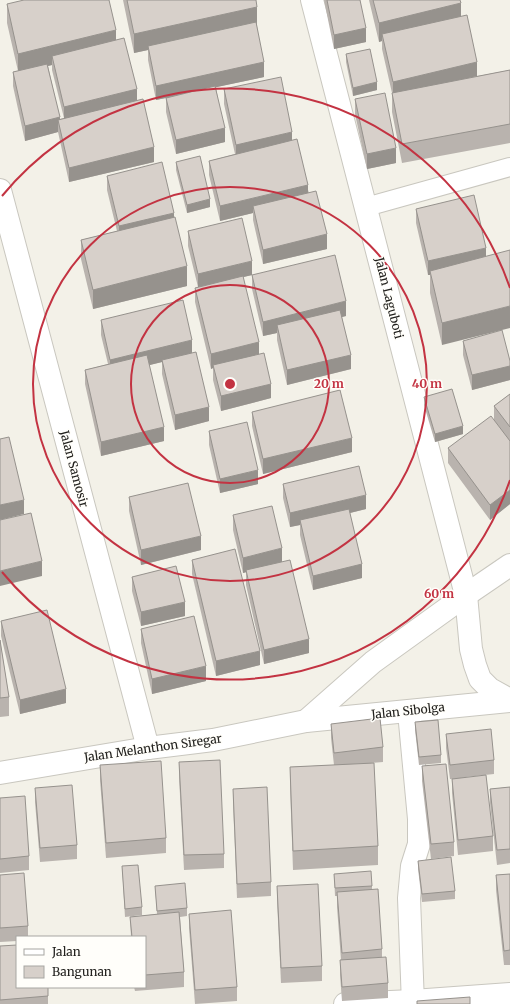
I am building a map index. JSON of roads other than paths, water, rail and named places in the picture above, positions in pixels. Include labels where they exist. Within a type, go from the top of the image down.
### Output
[{"type":"street","name":"Jalan Laguboti","points":[[312,0],[466,596],[471,649],[475,665],[480,679],[490,690],[510,701]]},
{"type":"street","name":"Jalan Samosir","points":[[0,190],[148,748]]},
{"type":"street","points":[[306,721],[373,662],[510,565]]},
{"type":"street","name":"Jalan Sibolga","points":[[306,721],[510,701]]},
{"type":"street","points":[[409,712],[419,819],[419,844],[412,866],[409,898],[413,1002]]},
{"type":"street","name":"Jalan Melanthon Siregar","points":[[0,773],[148,748],[213,740],[306,721]]},
{"type":"street","points":[[345,1004],[413,1002],[510,994]]},
{"type":"lane","points":[[366,207],[510,166]]}]
